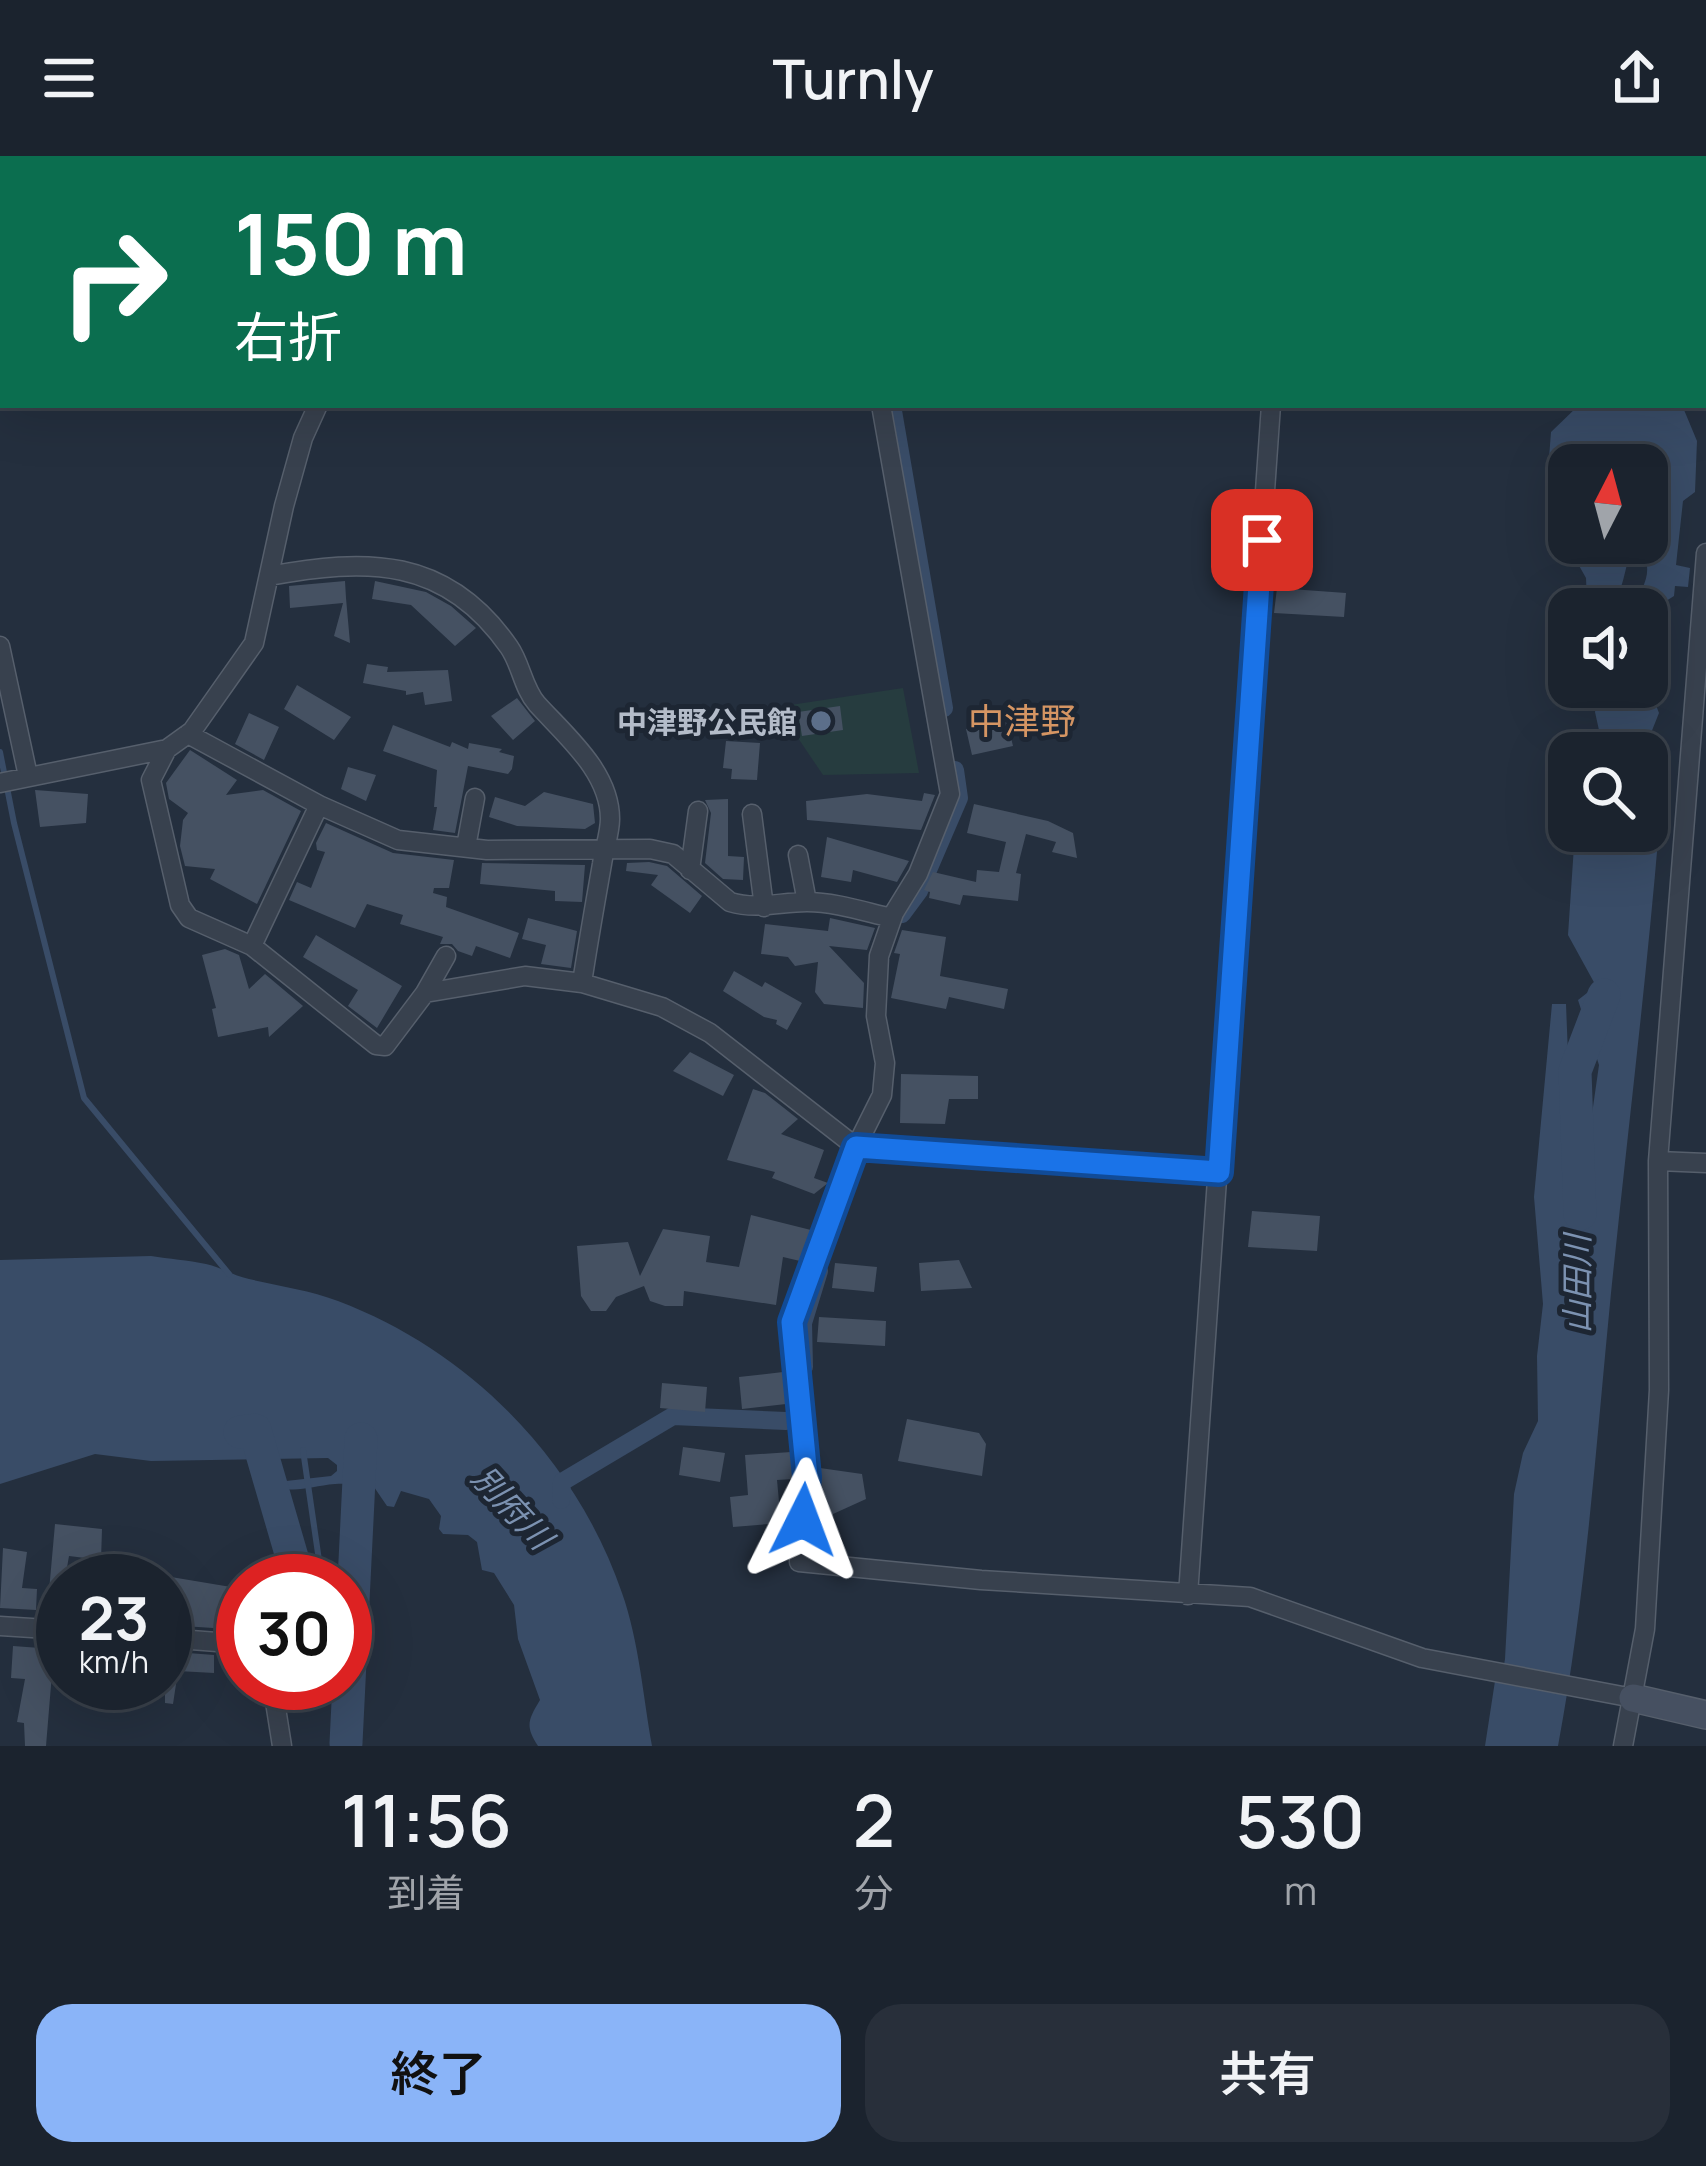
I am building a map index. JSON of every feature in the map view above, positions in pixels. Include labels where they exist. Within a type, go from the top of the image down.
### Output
[{"type":"street","points":[[0,646],[15,780],[167,749],[188,734],[254,643],[303,438],[317,408]]},
{"type":"street","points":[[882,408],[950,794],[918,874],[892,918],[875,972],[885,1078],[882,1095],[856,1147],[792,1322],[807,1477],[799,1562],[1250,1597],[1422,1658],[1706,1715]]},
{"type":"street","points":[[1188,1595],[1271,408]]},
{"type":"street","points":[[1623,1746],[1623,1697],[1645,1629],[1659,1390],[1658,1161],[1706,553]]},
{"type":"street","points":[[269,576],[355,563],[407,569],[447,589],[482,615],[508,646],[532,698],[600,779],[610,817],[581,983]]},
{"type":"street","points":[[188,734],[319,805],[398,840],[466,848],[650,849],[673,854],[730,902],[764,907],[807,902],[892,918]]},
{"type":"street","points":[[167,749],[152,780],[180,905],[189,918],[252,946],[376,1045],[385,1046],[446,956]]},
{"type":"street","points":[[466,848],[475,798]]},
{"type":"street","points":[[252,946],[319,805]]},
{"type":"street","points":[[690,870],[698,811]]},
{"type":"street","points":[[752,814],[764,907]]},
{"type":"street","points":[[798,855],[807,902]]},
{"type":"street","points":[[425,993],[524,976],[581,983],[662,1006],[710,1033],[781,1084],[856,1147],[1219,1172]]},
{"type":"street","points":[[1658,1161],[1706,1162]]},
{"type":"street","points":[[0,1626],[36,1628]]},
{"type":"street","points":[[276,1710],[282,1746]]},
{"type":"green space","points":[[903,688],[919,773],[823,775],[777,707]]},
{"type":"water","points":[[1576,408],[1683,408],[1697,441],[1695,492],[1683,501],[1676,565],[1690,568],[1688,587],[1675,586],[1674,596],[1668,600],[1668,588],[1643,588],[1647,564],[1668,564],[1668,444],[1550,444],[1551,432]]},
{"type":"water","points":[[1578,564],[1627,564],[1620,588],[1586,588]]},
{"type":"water","points":[[1596,708],[1657,708],[1659,713],[1651,732],[1599,732]]},
{"type":"water","points":[[1574,852],[1657,852],[1583,1577],[1558,1746],[1485,1746],[1495,1681],[1501,1682],[1505,1659],[1514,1494],[1523,1453],[1538,1421],[1537,1356],[1543,1304],[1534,1197],[1552,1004],[1566,1004],[1572,1158],[1578,1170],[1599,1065],[1578,1000],[1596,986],[1568,935]]},
{"type":"water","points":[[151,1256],[206,1264],[243,1278],[305,1291],[386,1322],[474,1380],[512,1416],[547,1455],[602,1544],[633,1630],[652,1746],[538,1746],[530,1723],[540,1700],[518,1639],[514,1605],[494,1573],[482,1570],[477,1542],[468,1535],[443,1534],[441,1516],[429,1499],[401,1491],[394,1507],[387,1506],[374,1487],[340,1484],[293,1490],[268,1483],[331,1476],[337,1465],[328,1458],[151,1461],[95,1454],[0,1484],[0,1260]]},
{"type":"building","points":[[345,581],[350,643],[334,636],[343,603],[290,608],[289,586]]},
{"type":"building","points":[[375,581],[426,592],[476,628],[455,646],[411,605],[372,599]]},
{"type":"building","points":[[1277,588],[1346,593],[1344,617],[1274,613]]},
{"type":"building","points":[[367,664],[388,667],[387,672],[448,670],[452,701],[425,705],[423,692],[406,695],[406,691],[363,683]]},
{"type":"building","points":[[297,685],[351,717],[334,740],[284,709]]},
{"type":"building","points":[[517,698],[535,721],[513,740],[491,716]]},
{"type":"building","name":"中津野公民館","points":[[840,706],[843,730],[802,736],[798,712]]},
{"type":"building","points":[[249,713],[279,727],[264,760],[235,744]]},
{"type":"building","points":[[1007,721],[1013,746],[972,755],[966,729]]},
{"type":"building","points":[[393,725],[450,747],[452,742],[468,749],[469,743],[502,749],[499,752],[514,756],[512,769],[508,774],[468,766],[455,833],[433,830],[437,770],[383,751]]},
{"type":"building","points":[[726,741],[760,743],[757,780],[731,779],[732,769],[723,768]]},
{"type":"building","points":[[190,750],[237,780],[226,795],[263,790],[301,811],[257,904],[210,879],[215,869],[185,866],[180,846],[188,813],[169,799],[166,783]]},
{"type":"building","points":[[348,767],[376,775],[366,801],[341,789]]},
{"type":"building","points":[[35,790],[88,794],[86,823],[40,827]]},
{"type":"building","points":[[544,792],[593,804],[595,823],[585,829],[517,826],[489,817],[495,797],[525,806]]},
{"type":"building","points":[[924,793],[935,795],[921,830],[807,820],[806,801],[867,794],[922,801]]},
{"type":"building","points":[[728,799],[728,856],[744,857],[743,880],[723,879],[705,863],[711,813],[705,800]]},
{"type":"building","points":[[974,804],[1048,821],[1073,833],[1077,858],[1052,852],[1056,842],[1026,834],[1016,873],[1021,874],[1018,901],[963,895],[960,905],[929,898],[930,892],[924,890],[933,872],[976,882],[977,870],[999,872],[1006,842],[967,833]]},
{"type":"building","points":[[326,823],[393,853],[454,860],[449,888],[434,888],[433,893],[447,897],[446,907],[519,933],[510,958],[476,946],[472,956],[458,951],[452,944],[440,944],[443,937],[400,924],[403,915],[367,904],[355,928],[289,900],[297,882],[311,888],[325,852],[317,850],[316,843]]},
{"type":"building","points":[[827,837],[909,861],[897,882],[853,870],[851,882],[821,877]]},
{"type":"building","points":[[482,863],[585,865],[582,902],[555,901],[555,891],[480,884]]},
{"type":"building","points":[[627,863],[667,866],[702,896],[690,913],[651,885],[658,875],[626,871]]},
{"type":"building","points":[[528,918],[577,931],[571,968],[541,964],[546,945],[522,939]]},
{"type":"building","points":[[830,918],[875,928],[867,950],[829,946],[864,983],[863,1008],[824,1004],[815,992],[818,962],[795,966],[788,957],[761,954],[765,924],[828,931]]},
{"type":"building","points":[[902,930],[946,937],[940,976],[1008,989],[1004,1009],[949,997],[946,1009],[891,998],[900,954],[894,953]]},
{"type":"building","points":[[316,935],[402,986],[377,1028],[348,1006],[358,990],[303,957]]},
{"type":"building","points":[[225,949],[239,955],[249,989],[265,974],[303,1006],[269,1037],[268,1027],[218,1037],[202,955]]},
{"type":"building","points":[[734,971],[802,1003],[787,1030],[723,991]]},
{"type":"building","points":[[690,1052],[734,1075],[723,1096],[673,1071]]},
{"type":"building","points":[[901,1074],[978,1076],[978,1099],[949,1099],[945,1124],[900,1123]]},
{"type":"building","points":[[753,1089],[798,1119],[781,1134],[824,1150],[814,1178],[828,1183],[814,1194],[772,1178],[775,1172],[727,1160]]},
{"type":"building","points":[[1252,1211],[1320,1216],[1317,1251],[1248,1247]]},
{"type":"building","points":[[751,1215],[811,1230],[800,1261],[783,1257],[776,1305],[684,1291],[683,1306],[665,1306],[650,1301],[644,1286],[616,1297],[606,1311],[591,1311],[581,1296],[577,1246],[628,1242],[640,1276],[663,1229],[710,1236],[706,1262],[739,1267]]},
{"type":"building","points":[[959,1260],[972,1288],[921,1291],[919,1263]]},
{"type":"building","points":[[835,1263],[877,1267],[874,1292],[832,1288]]},
{"type":"building","points":[[819,1317],[886,1321],[885,1346],[817,1342]]},
{"type":"building","points":[[783,1372],[786,1404],[742,1409],[739,1377]]},
{"type":"building","points":[[662,1383],[707,1387],[705,1412],[660,1408]]},
{"type":"building","points":[[907,1419],[979,1433],[986,1444],[982,1476],[898,1461]]},
{"type":"building","points":[[683,1447],[725,1453],[720,1482],[679,1475]]},
{"type":"building","points":[[791,1452],[793,1479],[777,1480],[781,1523],[733,1527],[730,1497],[748,1495],[745,1455]]},
{"type":"building","points":[[820,1468],[862,1474],[866,1499],[833,1514],[827,1551],[814,1550]]},
{"type":"building","points":[[55,1524],[102,1529],[101,1554],[52,1554]]},
{"type":"building","points":[[3,1548],[27,1552],[22,1588],[36,1589],[36,1610],[0,1608]]},
{"type":"building","points":[[192,1580],[216,1584],[216,1628],[192,1627]]},
{"type":"building","points":[[13,1646],[36,1648],[36,1710],[49,1710],[46,1746],[25,1746],[24,1723],[17,1722],[25,1679],[11,1678]]},
{"type":"building","points":[[192,1653],[214,1655],[214,1673],[192,1672]]},
{"type":"waterway","points":[[893,408],[944,708]]},
{"type":"waterway","points":[[0,752],[84,1098],[229,1274]]},
{"type":"waterway","points":[[902,914],[919,891],[959,798],[955,770]]},
{"type":"waterway","name":"山田川","points":[[1580,1214],[1575,1071],[1604,995]]},
{"type":"waterway","points":[[804,1367],[803,1323],[819,1271]]},
{"type":"waterway","points":[[561,1500],[562,1482],[673,1416],[786,1421]]},
{"type":"waterway","name":"別府川","points":[[240,1432],[255,1430],[291,1554]]},
{"type":"waterway","name":"別府川","points":[[346,1743],[361,1439]]},
{"type":"waterway","points":[[303,1450],[318,1554]]},
{"type":"waterway","name":"別府川","points":[[341,1710],[346,1743]]},
{"type":"place","name":"中津野公民館","points":[[821,721]]},
{"type":"district","name":"中津野","points":[[1022,720]]},
{"type":"route","points":[[803,1520],[807,1477],[792,1322],[856,1147],[1219,1172],[1262,540]]}]
